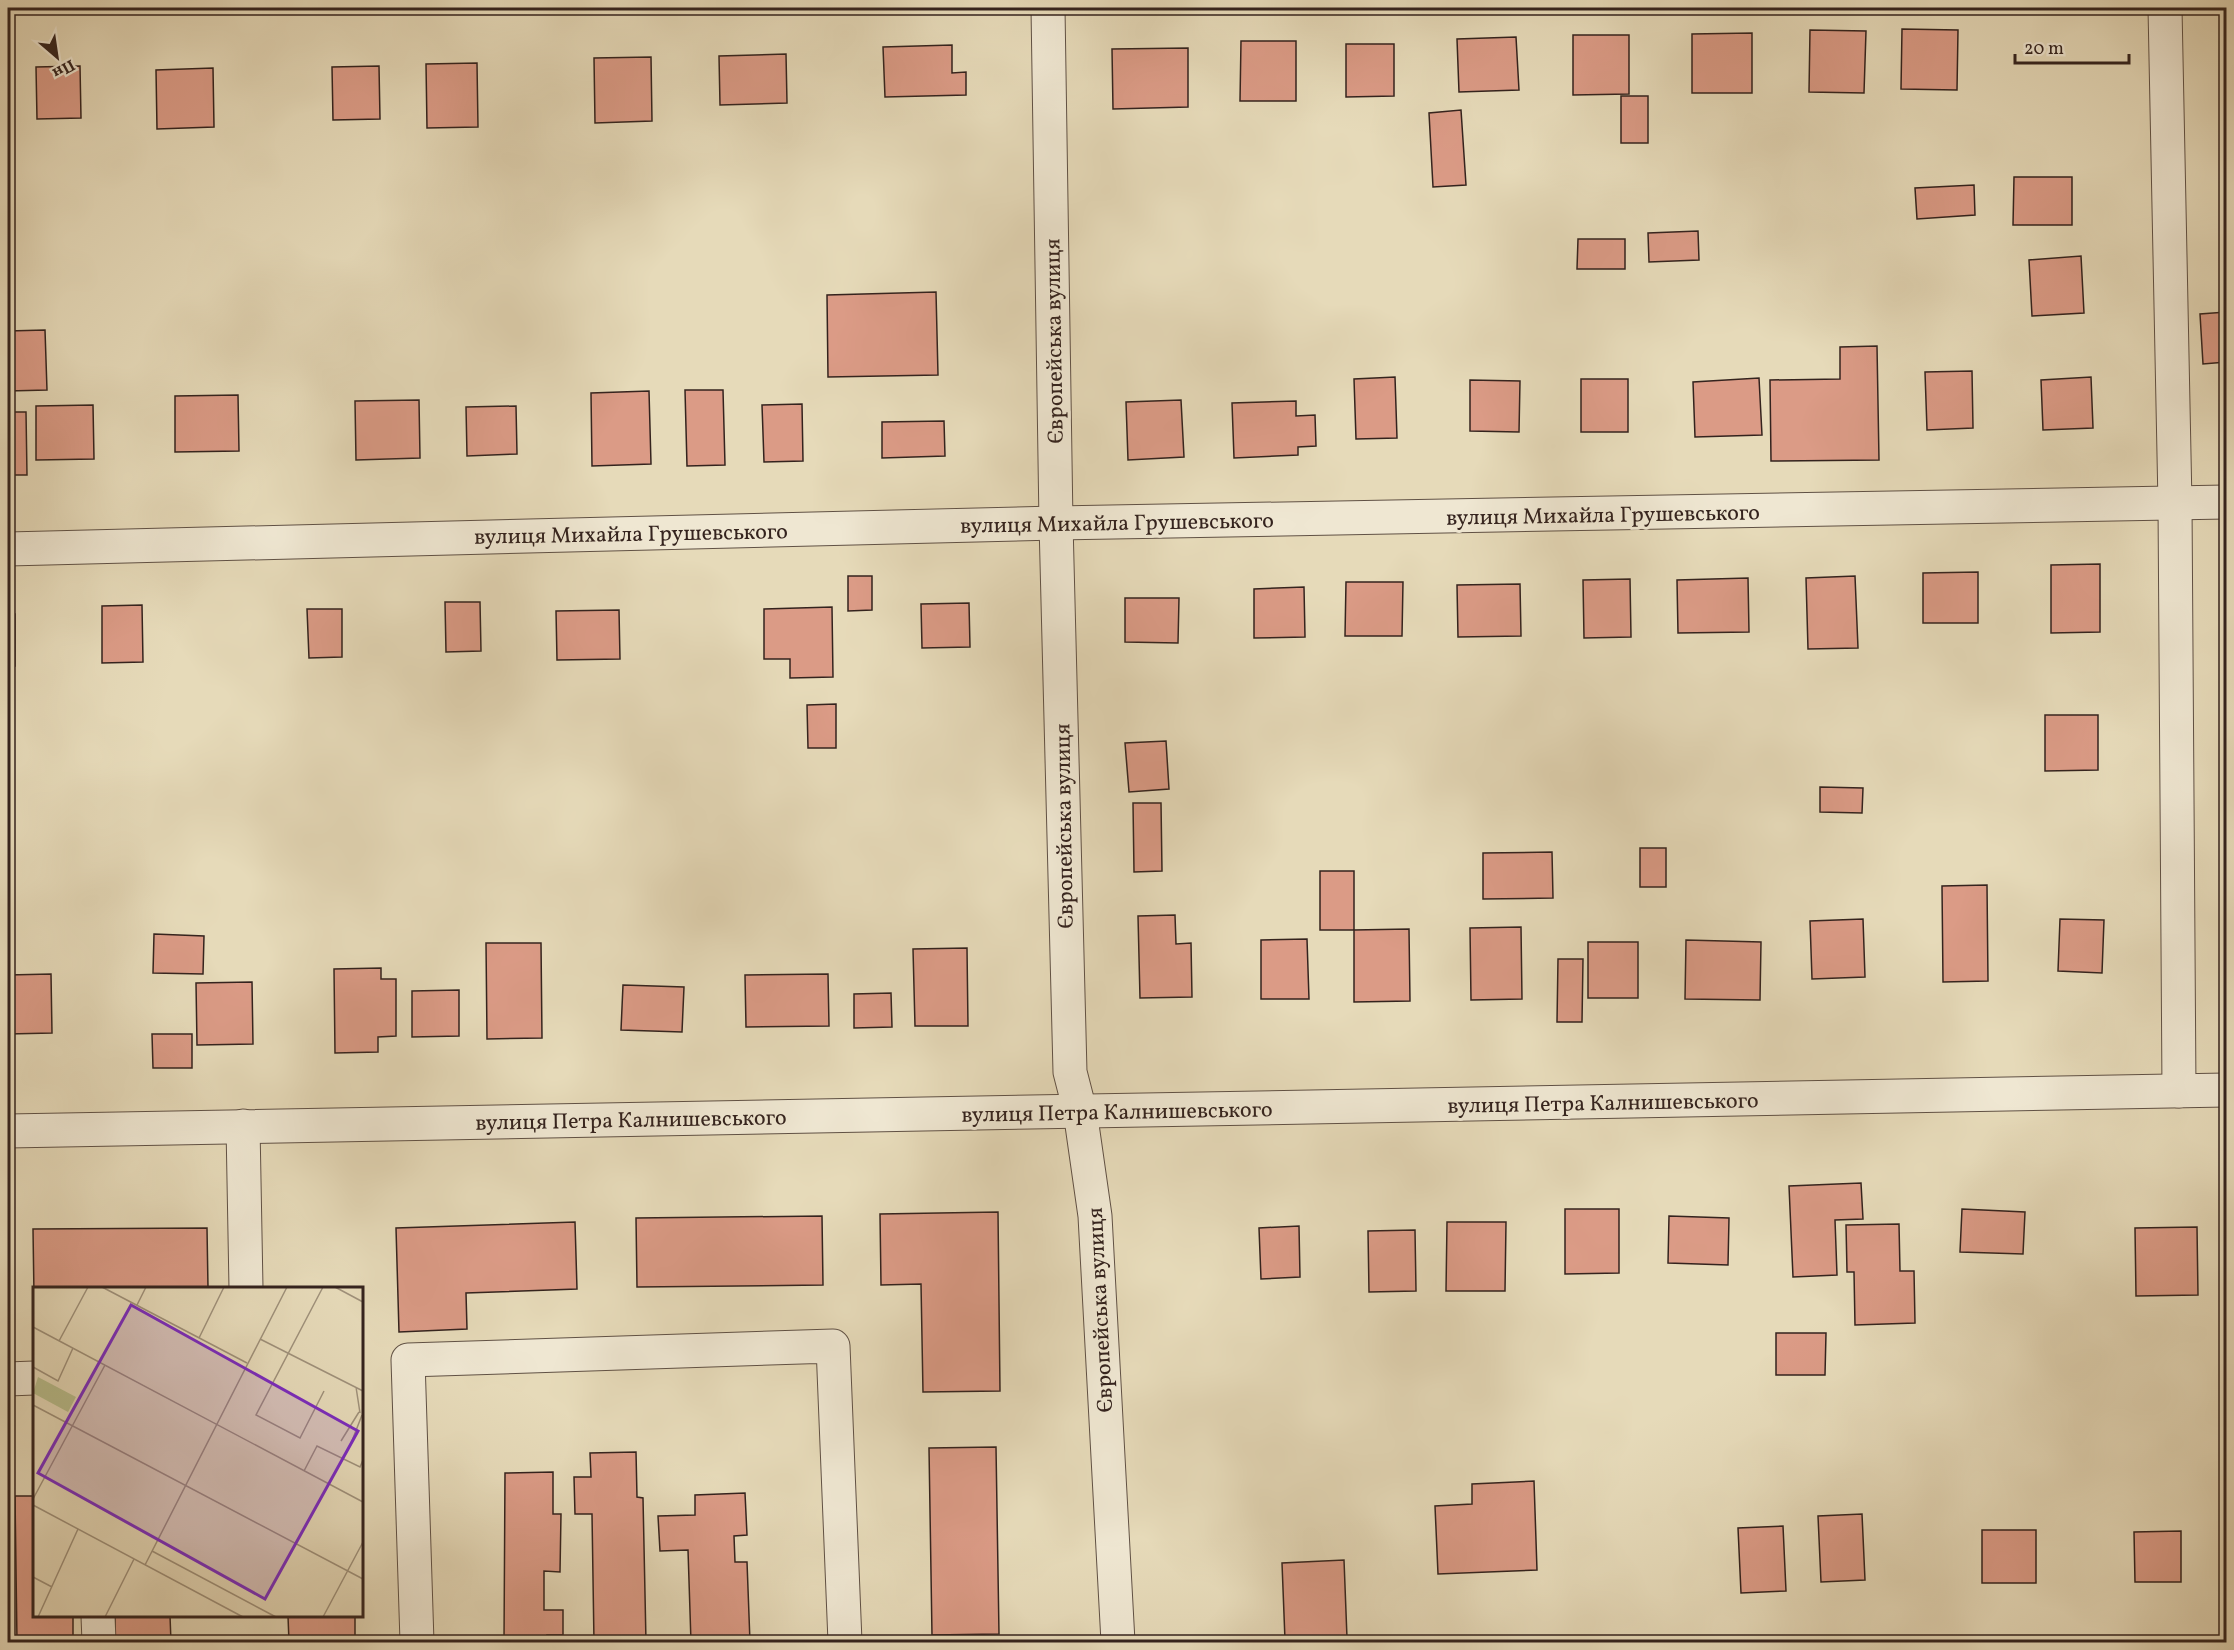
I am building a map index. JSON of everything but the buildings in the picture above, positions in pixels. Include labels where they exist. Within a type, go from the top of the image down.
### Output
[{"type":"street","name":"Європейська вулиця","points":[[1048,8],[1056,523],[1070,1072],[1080,1111],[1095,1216],[1118,1642]]},
{"type":"street","points":[[2164,8],[2175,504],[2179,1091]]},
{"type":"street","name":"вулиця Михайла Грушевського","points":[[8,549],[1056,523],[2226,502]]},
{"type":"street","name":"вулиця Петра Калнишевського","points":[[8,1131],[2226,1090]]},
{"type":"street","points":[[243,1126],[246,1287]]},
{"type":"street","points":[[417,1642],[408,1360],[833,1346],[845,1642]]},
{"type":"street","points":[[8,1379],[33,1378]]},
{"type":"street","points":[[98,1617],[99,1642]]}]
